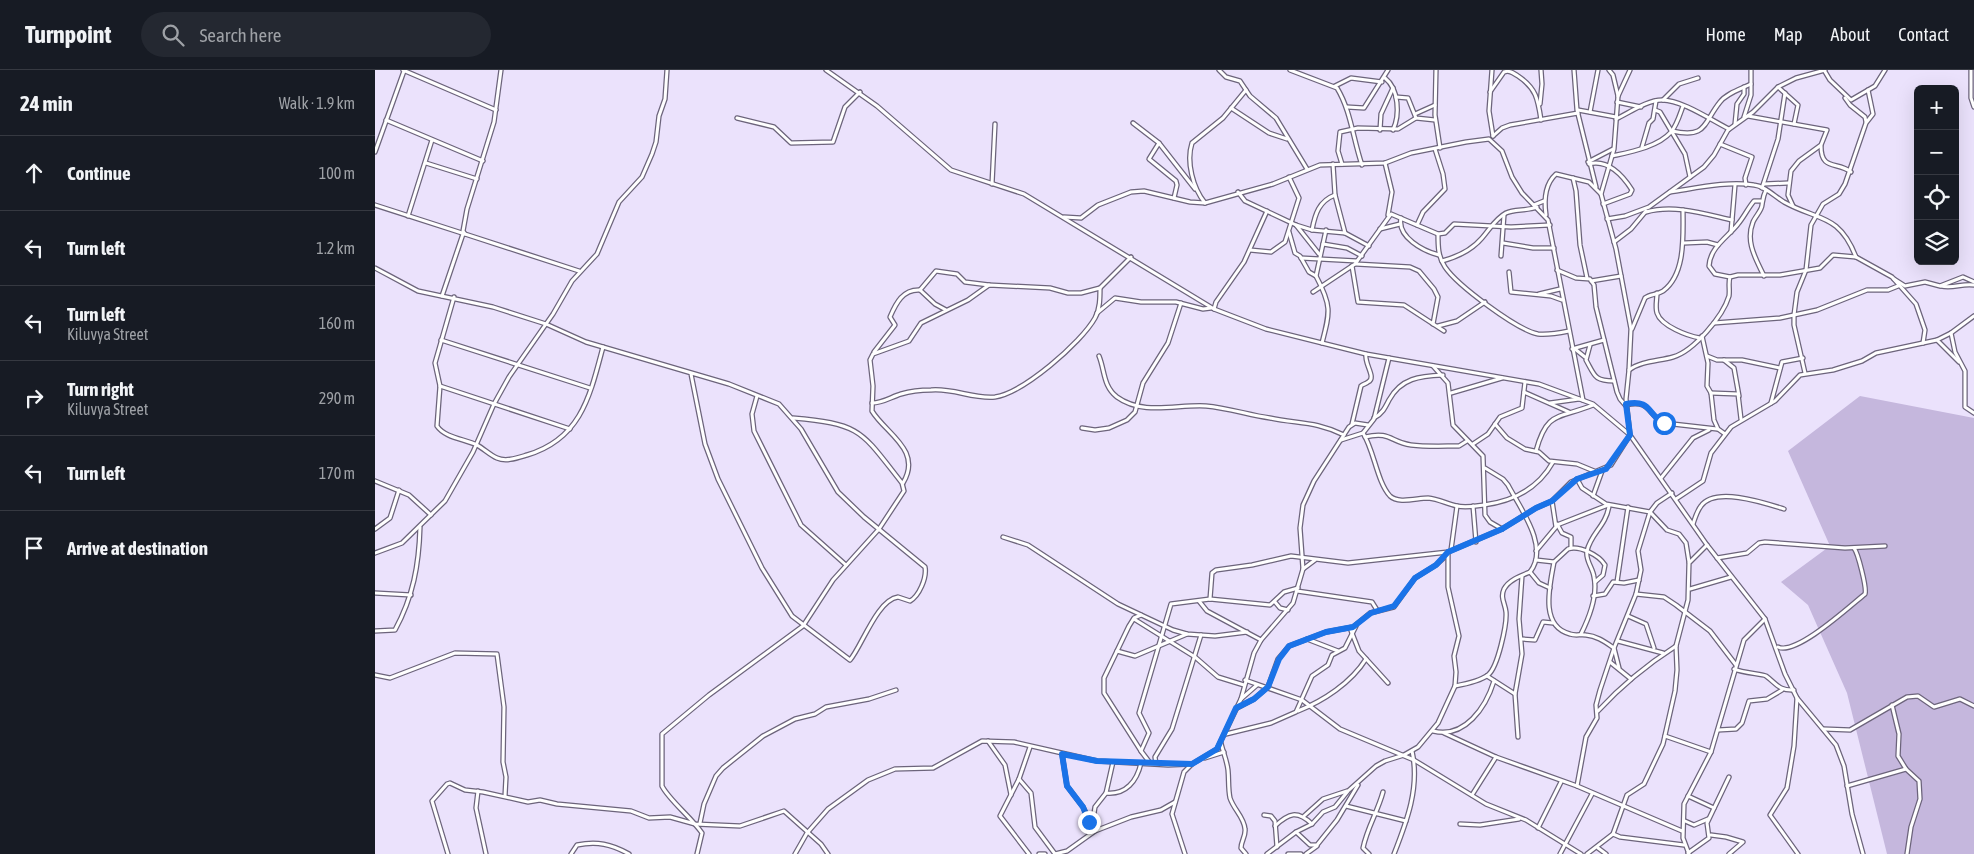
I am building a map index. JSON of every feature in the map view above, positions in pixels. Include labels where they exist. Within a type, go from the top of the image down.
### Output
[{"type":"street","points":[[375,152],[404,70],[496,110]]},
{"type":"street","points":[[442,296],[464,234],[463,225],[467,209],[483,161],[496,110],[501,70]]},
{"type":"street","points":[[375,553],[402,543],[442,505],[477,445],[494,404],[517,365],[546,324],[579,271],[597,254],[623,196],[644,174],[656,142],[657,123],[665,99],[667,70]]},
{"type":"street","points":[[826,70],[860,92],[951,170],[1024,194],[1213,308],[1266,330],[1366,354],[1505,377],[1593,404],[1630,435],[1717,558],[1765,619],[1776,644],[1785,674],[1797,698],[1824,728],[1836,745],[1844,766],[1852,814],[1863,854]]},
{"type":"street","points":[[1219,70],[1227,77],[1240,81],[1246,90],[1276,118],[1307,169]]},
{"type":"street","points":[[1290,70],[1335,86],[1347,106],[1361,165]]},
{"type":"street","points":[[1347,106],[1364,108],[1389,70]]},
{"type":"street","points":[[1436,70],[1435,120],[1440,148]]},
{"type":"street","points":[[1492,70],[1489,111],[1493,142]]},
{"type":"street","points":[[1490,92],[1504,72],[1509,70],[1531,86],[1539,107],[1541,120]]},
{"type":"street","points":[[1539,107],[1542,84],[1541,70]]},
{"type":"street","points":[[1574,70],[1578,111],[1595,187]]},
{"type":"street","points":[[1590,112],[1597,70]]},
{"type":"street","points":[[1609,70],[1615,79],[1618,96]]},
{"type":"street","points":[[1210,599],[1211,576],[1216,570],[1252,566],[1286,556],[1348,563],[1449,552],[1476,542],[1502,529],[1552,501],[1577,479],[1611,466],[1630,435],[1626,406],[1631,329],[1615,242],[1601,194],[1614,149],[1618,96],[1630,70]]},
{"type":"street","points":[[1746,117],[1751,70]]},
{"type":"street","points":[[1615,242],[1631,229],[1649,207],[1667,192],[1704,167],[1729,129],[1746,117],[1778,87],[1796,78],[1825,70],[1830,80],[1848,99],[1855,99],[1875,86],[1885,70]]},
{"type":"street","points":[[1971,70],[1971,98],[1974,107]]},
{"type":"street","points":[[1335,86],[1351,78],[1383,80],[1393,87],[1397,120],[1393,130]]},
{"type":"street","points":[[1662,100],[1679,84],[1698,78]]},
{"type":"street","points":[[1612,156],[1642,148],[1671,132],[1696,132],[1703,129],[1722,100],[1751,84]]},
{"type":"street","points":[[1380,130],[1381,114],[1393,87]]},
{"type":"street","points":[[1735,124],[1737,104],[1744,94],[1744,87]]},
{"type":"street","points":[[1778,87],[1798,105],[1794,124]]},
{"type":"street","points":[[1195,190],[1190,154],[1192,143],[1212,128],[1246,90]]},
{"type":"street","points":[[1805,373],[1803,358],[1795,331],[1794,315],[1797,292],[1806,270],[1811,224],[1823,204],[1843,189],[1851,172],[1867,123],[1873,114],[1868,90]]},
{"type":"street","points":[[737,118],[774,127],[791,143],[833,142],[845,107],[860,92]]},
{"type":"street","points":[[1764,276],[1751,247],[1752,224],[1762,206],[1761,201],[1774,155],[1785,93]]},
{"type":"street","points":[[1844,95],[1850,105],[1865,117],[1867,123]]},
{"type":"street","points":[[1395,97],[1407,98],[1416,116]]},
{"type":"street","points":[[1493,136],[1502,128],[1510,125],[1578,111],[1616,118],[1662,100],[1683,106],[1729,129]]},
{"type":"street","points":[[1642,148],[1655,110],[1656,101]]},
{"type":"street","points":[[1617,102],[1641,107]]},
{"type":"street","points":[[1342,164],[1338,151],[1340,133],[1351,129],[1400,129],[1416,116],[1435,105]]},
{"type":"street","points":[[1671,132],[1683,106]]},
{"type":"street","points":[[1231,108],[1269,133],[1288,139]]},
{"type":"street","points":[[1655,110],[1660,112],[1685,154],[1690,177]]},
{"type":"street","points":[[1416,116],[1435,120]]},
{"type":"street","points":[[1746,117],[1826,129],[1821,145],[1822,156],[1827,162],[1851,172]]},
{"type":"street","points":[[386,120],[483,161]]},
{"type":"street","points":[[1133,123],[1159,143],[1205,202]]},
{"type":"street","points":[[992,184],[995,124]]},
{"type":"street","points":[[1063,217],[1081,218],[1098,205],[1131,192],[1144,191],[1174,198],[1205,202],[1273,184],[1320,165],[1385,163],[1411,154],[1486,139],[1493,142],[1502,151],[1517,187],[1546,215]]},
{"type":"street","points":[[408,216],[432,140]]},
{"type":"street","points":[[1159,143],[1149,159],[1175,181],[1177,185],[1174,198]]},
{"type":"street","points":[[1720,144],[1752,158],[1745,178],[1746,185]]},
{"type":"street","points":[[1793,206],[1789,200],[1788,183],[1794,166],[1821,145]]},
{"type":"street","points":[[1417,225],[1429,204],[1445,189],[1443,174],[1435,149]]},
{"type":"street","points":[[1589,163],[1614,149]]},
{"type":"street","points":[[426,163],[477,179]]},
{"type":"street","points":[[1313,292],[1362,256],[1388,215],[1392,192],[1385,163]]},
{"type":"street","points":[[1589,163],[1597,163],[1609,167],[1622,176],[1633,192],[1603,204]]},
{"type":"street","points":[[1333,164],[1335,195],[1345,233]]},
{"type":"street","points":[[1581,399],[1550,224],[1546,215],[1544,200],[1554,176],[1559,174],[1589,182],[1601,194]]},
{"type":"street","points":[[1250,250],[1271,252],[1285,242],[1294,224],[1299,198],[1289,178]]},
{"type":"street","points":[[1573,178],[1576,191],[1580,244],[1587,278]]},
{"type":"street","points":[[1667,192],[1735,185],[1764,188],[1788,183]]},
{"type":"street","points":[[1731,232],[1735,185]]},
{"type":"street","points":[[1764,188],[1793,206],[1817,215],[1833,224],[1844,234],[1855,257]]},
{"type":"street","points":[[1238,192],[1245,201],[1294,224],[1311,230],[1345,233],[1369,246]]},
{"type":"street","points":[[1311,230],[1318,209],[1325,200],[1335,195]]},
{"type":"street","points":[[1442,262],[1467,251],[1481,239],[1489,226],[1504,215],[1536,206],[1544,200]]},
{"type":"street","points":[[1761,201],[1754,201],[1710,259],[1710,268],[1717,275],[1764,276],[1806,270],[1822,267],[1833,255],[1855,257],[1905,286],[1925,282],[1953,288],[1974,283]]},
{"type":"street","points":[[375,205],[579,271]]},
{"type":"street","points":[[1607,218],[1625,216],[1649,207]]},
{"type":"street","points":[[1646,212],[1660,209],[1683,210],[1733,220]]},
{"type":"street","points":[[1213,308],[1238,272],[1250,250],[1267,210]]},
{"type":"street","points":[[1631,329],[1645,298],[1663,291],[1677,270],[1684,243],[1683,210]]},
{"type":"street","points":[[1388,215],[1395,215],[1438,234],[1445,233],[1454,224],[1503,227],[1550,224]]},
{"type":"street","points":[[1501,256],[1504,215]]},
{"type":"street","points":[[1401,218],[1400,224],[1416,245],[1439,255]]},
{"type":"street","points":[[1294,224],[1319,257]]},
{"type":"street","points":[[1380,228],[1400,224]]},
{"type":"street","points":[[1316,276],[1326,230]]},
{"type":"street","points":[[1289,232],[1294,252],[1301,258],[1309,272],[1316,276],[1330,312],[1322,343]]},
{"type":"street","points":[[1438,234],[1439,255],[1442,262],[1453,276],[1498,313],[1526,330],[1547,334],[1569,331]]},
{"type":"street","points":[[1684,243],[1707,242],[1718,246]]},
{"type":"street","points":[[1503,243],[1533,248],[1554,248]]},
{"type":"street","points":[[1323,244],[1347,248],[1362,256]]},
{"type":"street","points":[[697,854],[702,836],[698,824],[665,793],[662,786],[663,734],[709,695],[803,626],[833,580],[879,529],[903,494],[903,483],[909,468],[908,462],[897,438],[873,413],[873,386],[870,360],[895,325],[890,317],[897,302],[909,291],[920,290],[933,273],[939,271],[957,274],[965,282],[1050,288],[1075,294],[1100,288],[1131,257]]},
{"type":"street","points":[[1301,258],[1319,257],[1355,263],[1410,267],[1419,271],[1435,289],[1438,297],[1433,324]]},
{"type":"street","points":[[1355,263],[1358,302],[1405,305],[1444,331]]},
{"type":"street","points":[[375,268],[418,291],[453,297],[546,324],[573,337],[691,374],[712,378],[779,404],[801,429],[833,486],[864,517],[925,567],[925,578],[915,599],[906,601],[898,597],[889,600],[863,636],[850,660],[803,626],[792,616],[782,602],[718,480],[705,444],[691,374]]},
{"type":"street","points":[[1557,270],[1577,278],[1591,280],[1621,276]]},
{"type":"street","points":[[1509,272],[1511,292],[1551,296],[1562,300]]},
{"type":"street","points":[[1629,370],[1685,352],[1713,322],[1729,296],[1730,276]]},
{"type":"street","points":[[1891,277],[1916,304],[1925,330],[1923,343]]},
{"type":"street","points":[[1941,286],[1963,277],[1974,283]]},
{"type":"street","points":[[1591,280],[1619,399],[1626,406]]},
{"type":"street","points":[[873,354],[909,341],[921,323],[968,300],[989,285]]},
{"type":"street","points":[[1713,322],[1757,321],[1794,315],[1817,310],[1867,290],[1888,290],[1898,286]]},
{"type":"street","points":[[1097,313],[1100,288]]},
{"type":"street","points":[[1537,295],[1560,288]]},
{"type":"street","points":[[920,290],[935,304],[946,310]]},
{"type":"street","points":[[1657,293],[1657,312],[1660,318],[1682,334],[1701,337]]},
{"type":"street","points":[[453,297],[435,363],[439,386],[437,426],[444,432],[477,445],[497,458],[514,459],[544,450],[571,429],[581,415],[603,347]]},
{"type":"street","points":[[872,403],[904,393],[930,390],[951,389],[980,398],[1002,396],[1039,374],[1064,354],[1087,330],[1097,313],[1115,298],[1181,303],[1203,309],[1213,308]]},
{"type":"street","points":[[1438,326],[1457,321],[1485,302]]},
{"type":"street","points":[[1082,428],[1095,430],[1118,424],[1132,416],[1139,405],[1143,383],[1168,343],[1181,303]]},
{"type":"street","points":[[1676,499],[1703,481],[1711,453],[1725,434],[1741,419],[1771,404],[1795,379],[1805,373],[1833,370],[1862,361],[1876,353],[1937,340],[1951,333],[1974,316]]},
{"type":"street","points":[[1951,333],[1955,352],[1963,366],[1965,375],[1965,407],[1974,413]]},
{"type":"street","points":[[1701,337],[1707,355],[1707,386],[1711,393],[1714,420],[1718,429],[1725,434]]},
{"type":"street","points":[[441,340],[590,388]]},
{"type":"street","points":[[1573,349],[1590,346],[1604,340]]},
{"type":"street","points":[[1937,340],[1963,366]]},
{"type":"street","points":[[1585,357],[1590,346]]},
{"type":"street","points":[[1573,349],[1585,357],[1597,380],[1615,381]]},
{"type":"street","points":[[1185,854],[1173,819],[1175,802],[1184,772],[1192,764],[1217,749],[1221,743],[1241,699],[1253,654],[1261,640],[1289,610],[1303,569],[1300,528],[1303,505],[1340,440],[1352,424],[1361,386],[1371,378],[1371,372],[1365,362],[1366,354]]},
{"type":"street","points":[[1707,355],[1724,360],[1741,360],[1780,368]]},
{"type":"street","points":[[1099,356],[1107,387],[1119,398],[1139,405],[1163,409],[1195,405],[1225,408],[1269,418],[1310,423],[1344,435]]},
{"type":"street","points":[[1340,440],[1363,433],[1373,418],[1389,358]]},
{"type":"street","points":[[1771,404],[1780,368],[1784,360],[1803,358]]},
{"type":"street","points":[[1724,360],[1734,368],[1741,419]]},
{"type":"street","points":[[1433,365],[1443,375],[1451,393],[1453,425],[1467,441],[1481,451],[1485,468],[1487,518],[1502,529]]},
{"type":"street","points":[[1373,418],[1381,414],[1393,393],[1403,383],[1424,376],[1443,375]]},
{"type":"street","points":[[1451,393],[1505,377]]},
{"type":"street","points":[[1473,444],[1488,434],[1500,418],[1522,408],[1525,382]]},
{"type":"street","points":[[439,386],[571,429]]},
{"type":"street","points":[[1524,392],[1570,412]]},
{"type":"street","points":[[1711,393],[1734,393],[1739,396]]},
{"type":"street","points":[[757,396],[752,414],[754,431],[801,525],[846,565]]},
{"type":"street","points":[[1548,403],[1581,399]]},
{"type":"street","points":[[1626,406],[1635,403],[1645,405],[1664,423],[1718,429]]},
{"type":"street","points":[[1536,451],[1540,436],[1549,421],[1593,404]]},
{"type":"street","points":[[792,418],[834,422],[858,431],[903,483]]},
{"type":"street","points":[[1352,424],[1368,425]]},
{"type":"street","points":[[1495,424],[1515,443],[1536,451],[1553,462],[1577,464],[1595,472]]},
{"type":"street","points":[[1661,478],[1693,438],[1712,429]]},
{"type":"street","points":[[1363,433],[1391,496],[1400,499],[1435,499],[1457,506],[1473,506],[1515,498],[1542,479],[1553,462]]},
{"type":"street","points":[[1365,437],[1386,434],[1404,444],[1426,446],[1459,446],[1467,441]]},
{"type":"street","points":[[1455,686],[1487,676],[1494,667],[1504,628],[1506,611],[1502,597],[1503,590],[1509,583],[1530,572],[1536,560],[1532,530],[1515,498],[1503,479],[1485,468]]},
{"type":"street","points":[[1593,496],[1602,471]]},
{"type":"street","points":[[1577,479],[1582,488],[1609,505],[1650,512],[1667,530],[1679,534],[1687,547],[1690,589],[1676,646],[1677,670],[1675,691],[1663,744],[1652,763],[1646,780],[1641,787],[1627,795],[1624,808],[1613,834],[1598,848],[1587,854]]},
{"type":"street","points":[[375,481],[399,490],[416,501],[431,515]]},
{"type":"street","points":[[375,529],[390,518],[399,490]]},
{"type":"street","points":[[1577,786],[1586,737],[1597,718],[1597,703],[1614,648],[1636,594],[1641,570],[1638,551],[1650,512],[1657,503],[1672,493]]},
{"type":"street","points":[[1693,525],[1701,505],[1713,498],[1740,498],[1784,509]]},
{"type":"street","points":[[1552,501],[1557,524],[1562,533],[1571,537],[1571,548]]},
{"type":"street","points":[[1536,551],[1548,539],[1557,524],[1609,505]]},
{"type":"street","points":[[1581,634],[1588,620],[1595,582],[1587,552],[1593,537],[1607,519],[1609,505]]},
{"type":"street","points":[[1267,854],[1296,832],[1312,824],[1323,812],[1335,806],[1348,791],[1385,761],[1413,751],[1433,731],[1455,686],[1457,672],[1454,656],[1459,636],[1448,587],[1449,552],[1457,506]]},
{"type":"street","points":[[1473,506],[1476,542]]},
{"type":"street","points":[[1617,582],[1628,508]]},
{"type":"street","points":[[375,631],[395,630],[411,595],[417,570],[421,527]]},
{"type":"street","points":[[1003,537],[1038,550],[1116,603],[1165,627],[1187,634],[1224,636],[1247,632]]},
{"type":"street","points":[[1717,558],[1747,553],[1759,543],[1765,542],[1853,548],[1885,546]]},
{"type":"street","points":[[1689,563],[1707,544]]},
{"type":"street","points":[[1571,548],[1587,552],[1599,558],[1605,565],[1603,576],[1595,582]]},
{"type":"street","points":[[1554,624],[1549,610],[1554,562],[1571,548]]},
{"type":"street","points":[[1776,644],[1778,648],[1785,648],[1817,632],[1865,594],[1866,586],[1857,553],[1853,548]]},
{"type":"street","points":[[1236,708],[1254,699],[1268,687],[1283,652],[1295,643],[1331,631],[1350,628],[1377,610],[1394,606],[1415,578],[1436,565],[1449,552]]},
{"type":"street","points":[[1303,569],[1315,560]]},
{"type":"street","points":[[1536,560],[1554,562]]},
{"type":"street","points":[[1530,572],[1539,583],[1550,588]]},
{"type":"street","points":[[1518,737],[1515,694],[1522,660],[1522,639],[1519,619],[1522,576]]},
{"type":"street","points":[[1690,589],[1731,577]]},
{"type":"street","points":[[1593,596],[1603,596],[1611,583],[1639,580]]},
{"type":"street","points":[[1299,583],[1307,592]]},
{"type":"street","points":[[1141,751],[1149,733],[1139,713],[1173,603],[1210,599],[1267,606],[1275,602],[1284,592],[1297,590],[1372,602],[1377,610]]},
{"type":"street","points":[[375,593],[411,595]]},
{"type":"street","points":[[1636,594],[1664,597],[1710,631],[1735,667],[1749,674],[1763,675],[1782,690]]},
{"type":"street","points":[[1199,601],[1207,611],[1261,640]]},
{"type":"street","points":[[1275,602],[1280,608],[1289,610]]},
{"type":"street","points":[[1142,615],[1134,618],[1117,651],[1104,678],[1104,693],[1141,751],[1151,763]]},
{"type":"street","points":[[1628,616],[1647,625],[1655,649]]},
{"type":"street","points":[[1134,618],[1149,626],[1162,638],[1195,657],[1218,677],[1244,685]]},
{"type":"street","points":[[1710,835],[1707,841],[1689,854],[1684,844],[1682,831],[1685,821],[1683,808],[1711,752],[1729,696],[1735,667],[1746,637],[1765,619]]},
{"type":"street","points":[[1522,639],[1535,640],[1543,622],[1554,624],[1569,634],[1581,634],[1600,639],[1614,648],[1619,668]]},
{"type":"street","points":[[1296,712],[1312,676],[1325,668],[1332,655],[1345,648],[1355,626]]},
{"type":"street","points":[[1350,628],[1356,647],[1388,684]]},
{"type":"street","points":[[1117,651],[1133,657],[1187,634]]},
{"type":"street","points":[[1156,764],[1155,757],[1172,729],[1201,634]]},
{"type":"street","points":[[1307,640],[1339,651]]},
{"type":"street","points":[[1618,641],[1655,649],[1663,653]]},
{"type":"street","points":[[1597,712],[1631,679],[1650,666],[1663,653],[1676,646]]},
{"type":"street","points":[[375,675],[390,678],[455,653],[497,654],[504,707],[503,762],[506,777],[505,796]]},
{"type":"street","points":[[1225,734],[1271,722],[1311,706],[1346,682],[1366,660]]},
{"type":"street","points":[[1610,662],[1631,679]]},
{"type":"street","points":[[1487,676],[1515,694]]},
{"type":"street","points":[[1245,680],[1302,700],[1340,729],[1415,760],[1486,804],[1521,818],[1581,854]]},
{"type":"street","points":[[1444,733],[1460,728],[1477,714],[1484,706],[1494,681]]},
{"type":"street","points":[[1241,699],[1258,684]]},
{"type":"street","points":[[698,824],[716,776],[723,768],[763,736],[795,719],[815,714],[826,707],[869,699],[896,690]]},
{"type":"street","points":[[1718,730],[1736,729],[1741,723],[1749,701],[1767,698],[1782,690],[1794,690]]},
{"type":"street","points":[[1824,728],[1850,730],[1893,705],[1913,696],[1923,698],[1934,707],[1960,699],[1974,706]]},
{"type":"street","points":[[1797,698],[1794,746],[1787,788],[1770,815],[1798,854]]},
{"type":"street","points":[[1893,705],[1899,734],[1897,756],[1906,769],[1918,778],[1920,796],[1911,827],[1907,854]]},
{"type":"street","points":[[1433,731],[1444,733],[1496,757],[1561,782],[1577,786],[1624,808],[1682,831]]},
{"type":"street","points":[[1664,736],[1711,752]]},
{"type":"street","points":[[795,854],[807,833],[829,809],[868,780],[895,769],[933,768],[964,753],[982,741],[1014,742],[1097,761],[1192,764]]},
{"type":"street","points":[[988,741],[1005,765],[1011,796]]},
{"type":"street","points":[[1221,743],[1228,769],[1228,788],[1231,800],[1235,812],[1241,816],[1244,823],[1245,835],[1241,848],[1246,854]]},
{"type":"street","points":[[1029,854],[1000,816],[1019,779],[1030,747]]},
{"type":"street","points":[[1393,854],[1413,798],[1415,760],[1413,751]]},
{"type":"street","points":[[1201,758],[1223,752]]},
{"type":"street","points":[[1062,754],[1067,786],[1083,807],[1095,831]]},
{"type":"street","points":[[1472,795],[1496,757]]},
{"type":"street","points":[[1092,826],[1097,802],[1106,793],[1113,762]]},
{"type":"street","points":[[1106,793],[1115,794],[1125,790],[1138,775],[1141,763]]},
{"type":"street","points":[[1179,765],[1184,772]]},
{"type":"street","points":[[1847,786],[1906,769]]},
{"type":"street","points":[[1710,835],[1706,828],[1709,819],[1729,778]]},
{"type":"street","points":[[1019,779],[1031,793],[1032,816],[1035,827],[1055,854],[1067,851],[1095,831],[1131,817],[1161,810],[1175,802]]},
{"type":"street","points":[[1306,854],[1317,845],[1346,806],[1360,782]]},
{"type":"street","points":[[1538,828],[1561,782]]},
{"type":"street","points":[[448,854],[432,801],[450,783],[463,789],[528,802],[540,800],[557,804],[631,811],[649,818],[671,817],[698,824],[740,826],[784,811],[815,839],[828,854]]},
{"type":"street","points":[[479,791],[476,808],[486,854]]},
{"type":"street","points":[[1275,826],[1287,816],[1304,816],[1323,799],[1348,791]]},
{"type":"street","points":[[1369,854],[1363,848],[1383,792]]},
{"type":"street","points":[[1561,854],[1592,794]]},
{"type":"street","points":[[1688,796],[1714,808]]},
{"type":"street","points":[[1346,806],[1406,821]]},
{"type":"street","points":[[1264,815],[1273,818],[1277,848]]},
{"type":"street","points":[[1304,816],[1312,824]]},
{"type":"street","points":[[1460,824],[1487,825],[1521,818]]},
{"type":"street","points":[[1685,821],[1695,824],[1709,819]]},
{"type":"street","points":[[1296,832],[1310,845],[1317,845]]},
{"type":"street","points":[[1613,834],[1620,838],[1684,844]]},
{"type":"street","points":[[1710,835],[1743,842],[1729,854]]},
{"type":"street","points":[[805,837],[815,839]]},
{"type":"street","points":[[571,854],[577,845],[598,843],[616,846],[629,854]]},
{"type":"street","points":[[1598,848],[1606,854]]},
{"type":"street","points":[[1039,854],[1045,854]]},
{"type":"street","points":[[1288,854],[1301,854]]},
{"type":"shaded area","points":[[1860,396],[1974,418],[1974,854],[1887,854],[1847,693],[1808,605],[1781,582],[1830,546],[1788,451]]},
{"type":"route","points":[[1089,822],[1081,803],[1067,786],[1063,773],[1062,754],[1097,761],[1168,765],[1192,764],[1217,749],[1236,708],[1254,699],[1268,687],[1279,659],[1289,646],[1326,632],[1353,627],[1377,610],[1390,609],[1398,603],[1415,578],[1436,565],[1451,550],[1476,542],[1502,529],[1536,508],[1552,501],[1571,482],[1611,466],[1630,435],[1626,404],[1640,403],[1645,405],[1664,423]]}]
